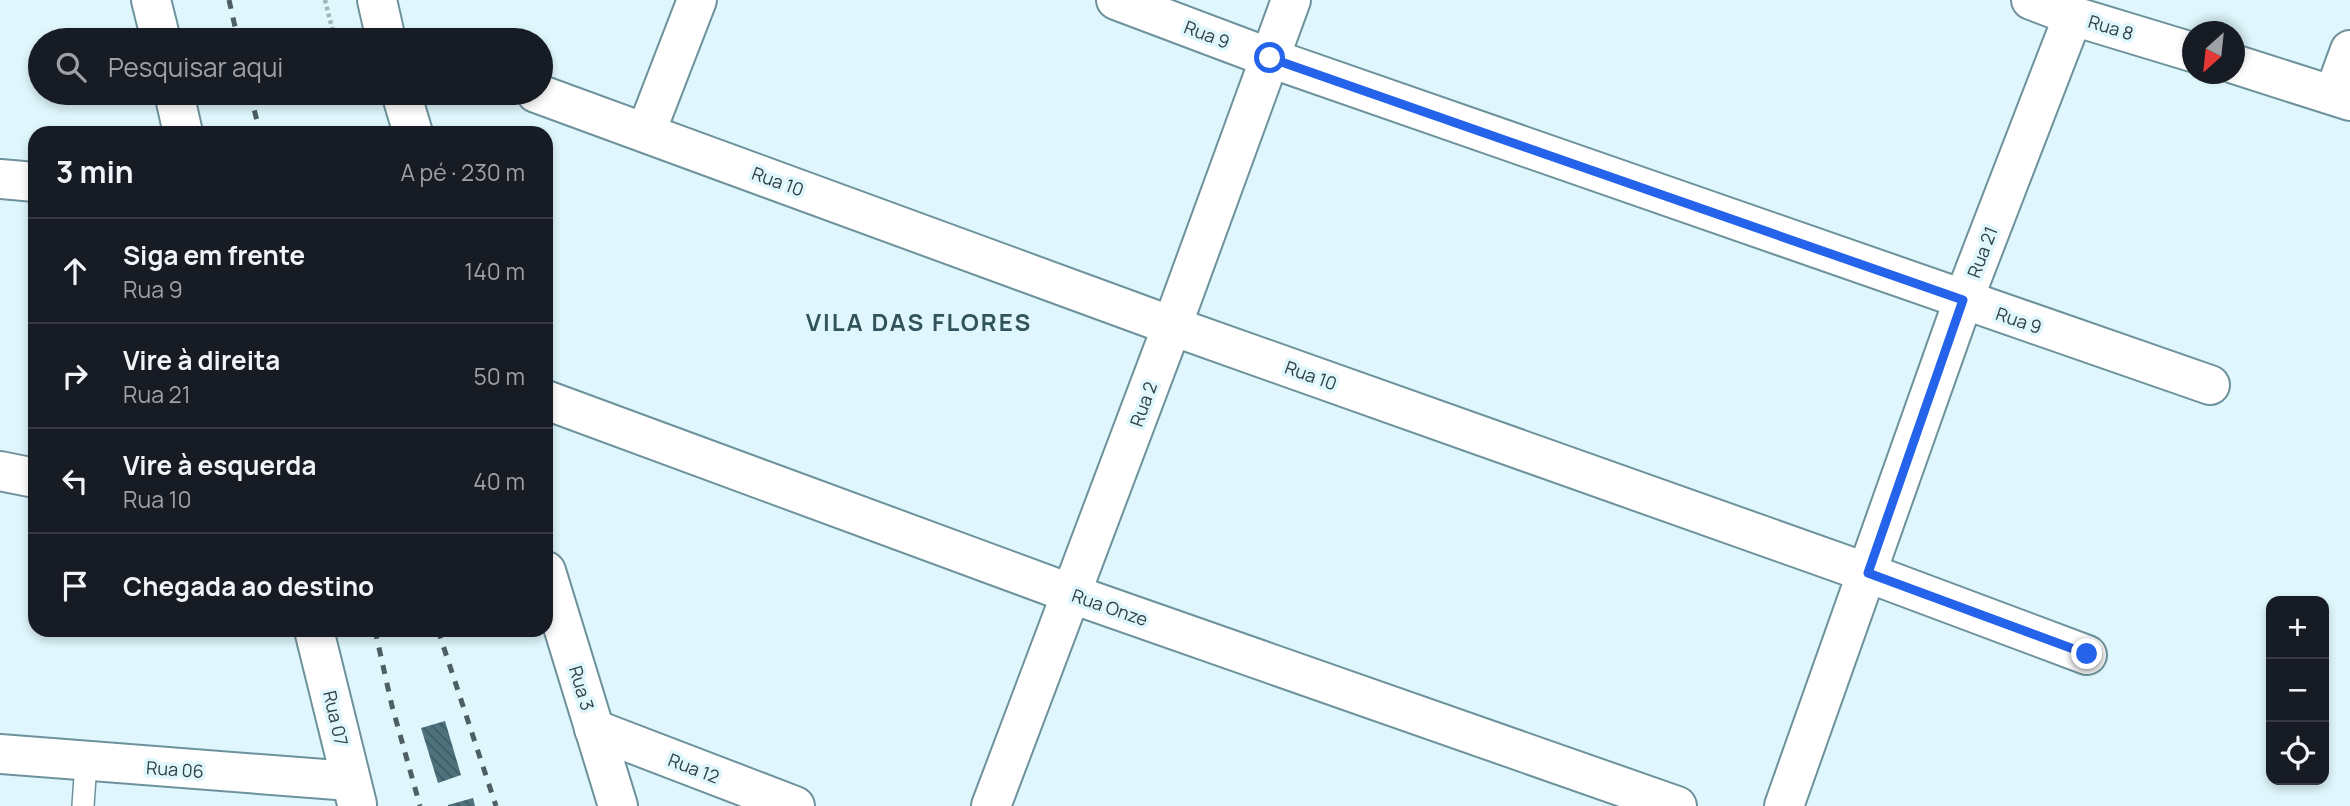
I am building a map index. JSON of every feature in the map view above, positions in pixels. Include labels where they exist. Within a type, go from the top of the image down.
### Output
[{"type":"street","points":[[151,0],[158,28]]},
{"type":"street","points":[[377,0],[383,28]]},
{"type":"street","points":[[646,132],[697,0]]},
{"type":"street","name":"Rua 9","points":[[1116,0],[1270,58],[2210,386]]},
{"type":"street","name":"Rua 2","points":[[991,806],[1172,326],[1291,0]]},
{"type":"street","name":"Rua 8","points":[[2031,0],[2073,16],[2182,49]]},
{"type":"street","name":"Rua 21","points":[[1784,806],[1963,300],[2073,16]]},
{"type":"street","points":[[2245,67],[2342,98],[2350,50]]},
{"type":"street","name":"Rua 10","points":[[553,99],[1172,326],[1868,573],[2087,654]]},
{"type":"street","points":[[177,105],[181,126]]},
{"type":"street","points":[[405,105],[411,126]]},
{"type":"street","points":[[0,179],[28,182]]},
{"type":"street","name":"Rua Onze","points":[[553,403],[1072,594],[1677,806]]},
{"type":"street","points":[[0,471],[28,477]]},
{"type":"street","name":"Rua 3","points":[[553,593],[618,806]]},
{"type":"street","name":"Rua 07","points":[[316,637],[354,794]]},
{"type":"street","name":"Rua 12","points":[[594,729],[771,802]]},
{"type":"street","name":"Rua 06","points":[[0,754],[354,794]]},
{"type":"lane","points":[[83,806],[86,762]]},
{"type":"path","points":[[325,0],[332,28]]},
{"type":"building","points":[[445,721],[461,775],[438,783],[421,728]]},
{"type":"building","points":[[473,798],[475,806],[448,806],[448,805]]},
{"type":"railway","points":[[229,0],[235,28]]},
{"type":"railway","points":[[253,105],[258,126]]},
{"type":"railway","points":[[377,637],[392,706],[420,806]]},
{"type":"railway","points":[[440,637],[496,806]]},
{"type":"district","name":"VILA DAS FLORES","points":[[919,321]]},
{"type":"route","points":[[1270,58],[1963,300],[1868,573],[2087,654]]}]
